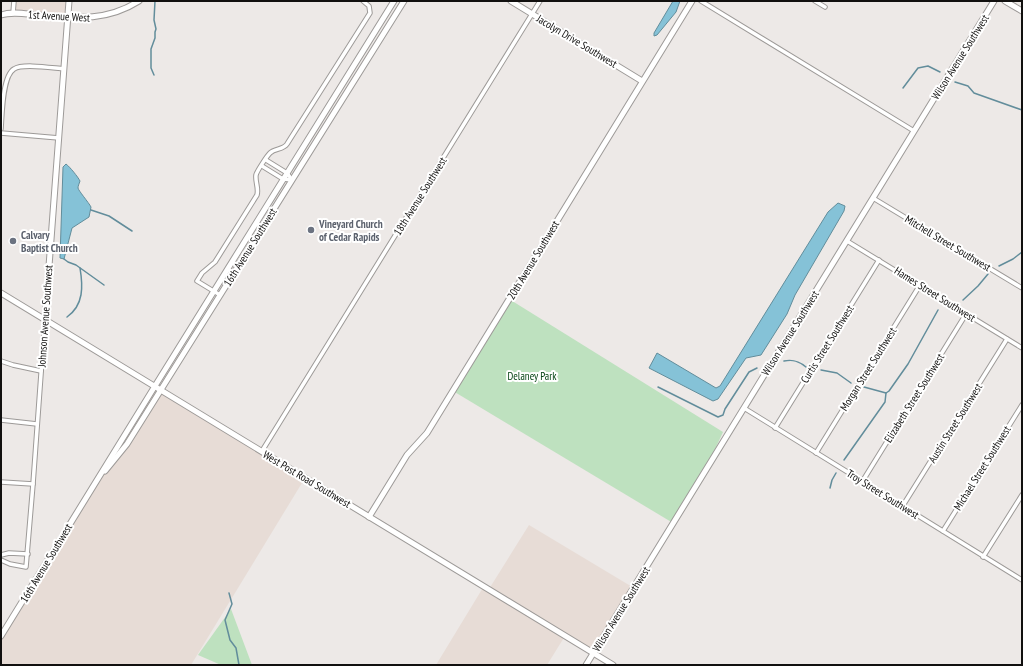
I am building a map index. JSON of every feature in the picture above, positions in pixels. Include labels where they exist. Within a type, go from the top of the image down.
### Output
[{"type":"street","points":[[13,13],[14,1]]},
{"type":"street","name":"Johnson Avenue Southwest","points":[[1,560],[10,564],[26,567],[28,554],[69,1]]},
{"type":"street","name":"1st Avenue West","points":[[1,15],[13,13],[68,18],[100,17],[125,9],[139,1]]},
{"type":"street","points":[[220,295],[197,281],[202,272],[215,262],[258,195],[259,190],[256,175],[270,154],[274,151],[285,148],[370,14],[370,9],[363,1]]},
{"type":"street","name":"16th Avenue Southwest","points":[[1,636],[394,1]]},
{"type":"street","name":"16th Avenue Southwest","points":[[92,489],[127,444],[404,1]]},
{"type":"street","name":"Jacolyn Drive Southwest","points":[[511,1],[642,81]]},
{"type":"street","name":"18th Avenue Southwest","points":[[262,451],[540,1]]},
{"type":"street","name":"20th Avenue Southwest","points":[[369,517],[407,455],[427,433],[692,1]]},
{"type":"street","points":[[702,1],[914,131]]},
{"type":"street","points":[[815,1],[825,7]]},
{"type":"street","name":"Wilson Avenue Southwest","points":[[586,665],[994,1]]},
{"type":"street","points":[[1005,1],[1022,12]]},
{"type":"street","points":[[1,129],[2,100],[7,79],[14,69],[28,67],[64,69]]},
{"type":"street","points":[[1,133],[58,138]]},
{"type":"street","points":[[266,160],[287,173],[292,180]]},
{"type":"street","points":[[262,166],[283,179],[292,180]]},
{"type":"street","name":"Mitchell Street Southwest","points":[[873,198],[1022,288]]},
{"type":"street","name":"Hames Street Southwest","points":[[847,241],[1022,348]]},
{"type":"street","name":"Curtis Street Southwest","points":[[775,428],[879,260]]},
{"type":"street","name":"Morgan Street Southwest","points":[[816,453],[920,285]]},
{"type":"street","name":"West Post Road Southwest","points":[[1,293],[613,665]]},
{"type":"street","name":"Elizabeth Street Southwest","points":[[862,482],[966,314]]},
{"type":"street","name":"Austin Street Southwest","points":[[902,507],[1007,339]]},
{"type":"street","points":[[1,361],[19,367],[41,370]]},
{"type":"street","name":"Michael Street Southwest","points":[[943,531],[1022,405]]},
{"type":"street","name":"Troy Street Southwest","points":[[744,408],[1022,580]]},
{"type":"street","points":[[1,420],[37,424]]},
{"type":"street","points":[[1,482],[33,484]]},
{"type":"street","points":[[983,557],[1022,495]]},
{"type":"street","points":[[1,555],[9,553],[28,554]]},
{"type":"shaded area","points":[[14,1],[69,1],[68,18],[13,13]]},
{"type":"shaded area","points":[[155,386],[305,478],[191,665],[1,665],[1,636]]},
{"type":"shaded area","points":[[529,525],[634,588],[594,653],[565,636],[547,665],[436,665],[484,586],[489,589]]},
{"type":"green space","name":"Delaney Park","points":[[509,299],[723,432],[705,471],[673,523],[453,391]]},
{"type":"green space","points":[[231,609],[252,665],[221,665],[198,655]]},
{"type":"water","points":[[673,1],[680,1],[676,12],[657,35],[654,36],[654,33]]},
{"type":"water","points":[[66,164],[79,179],[78,189],[91,207],[89,217],[72,228],[64,259],[60,258],[63,167]]},
{"type":"water","points":[[838,203],[845,206],[844,211],[795,295],[787,314],[761,355],[746,358],[718,399],[713,401],[649,368],[657,353],[716,388],[720,386],[828,212]]},
{"type":"waterway","points":[[154,75],[151,68],[151,49],[155,38],[156,29],[154,20],[155,1]]},
{"type":"waterway","points":[[903,88],[918,68],[928,66],[940,72]]},
{"type":"waterway","points":[[955,82],[968,86],[974,93],[1022,110]]},
{"type":"waterway","points":[[91,210],[109,216],[132,231]]},
{"type":"waterway","points":[[999,266],[1013,259],[1022,252]]},
{"type":"waterway","points":[[64,259],[76,265],[104,285]]},
{"type":"waterway","points":[[67,317],[77,307],[81,295],[82,282],[80,268]]},
{"type":"waterway","points":[[963,300],[988,274]]},
{"type":"waterway","points":[[864,387],[886,393],[889,391],[908,364],[938,310]]},
{"type":"waterway","points":[[784,361],[796,361],[806,367]]},
{"type":"waterway","points":[[658,387],[718,417],[723,415],[725,409],[749,372],[757,368]]},
{"type":"waterway","points":[[821,370],[837,373],[851,383]]},
{"type":"waterway","points":[[844,460],[885,402],[886,393]]},
{"type":"waterway","points":[[830,488],[836,473]]},
{"type":"waterway","points":[[229,593],[232,604],[225,620],[230,640],[236,648],[239,665]]},
{"type":"place","name":"Vineyard Church of Cedar Rapids","points":[[311,230]]},
{"type":"place","name":"Calvary Baptist Church","points":[[13,241]]}]
